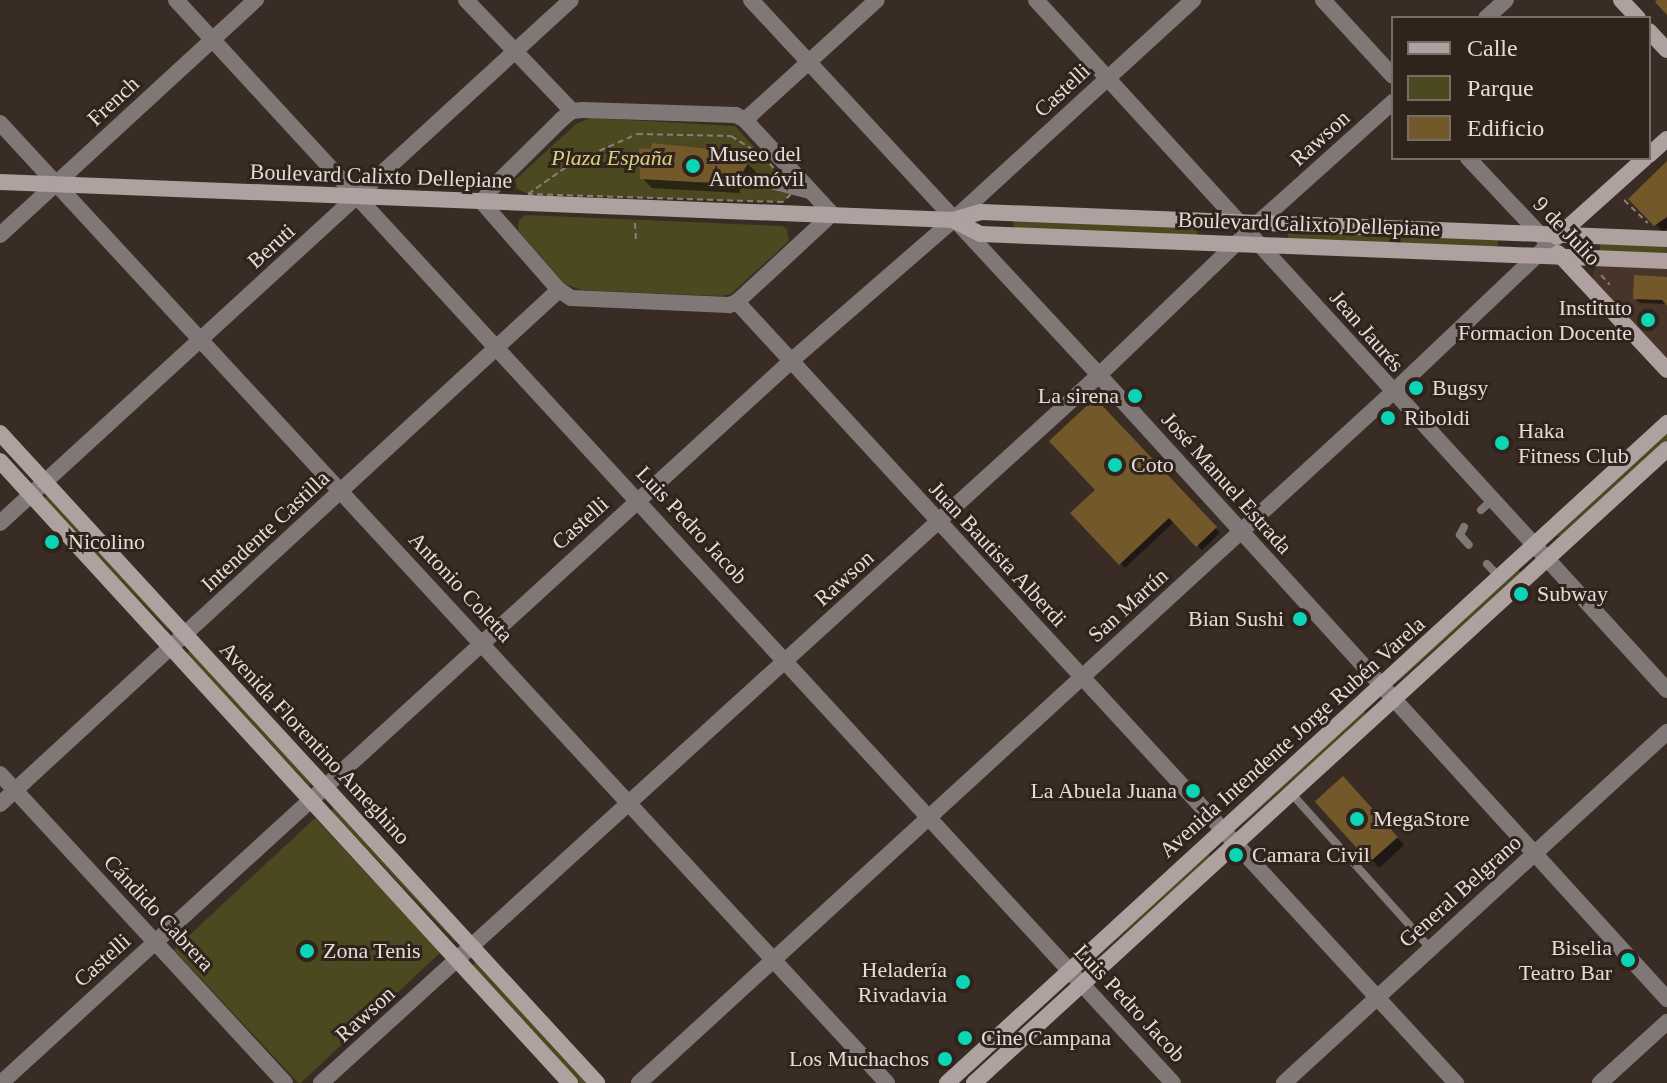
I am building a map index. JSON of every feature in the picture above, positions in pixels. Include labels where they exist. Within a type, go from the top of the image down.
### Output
[{"type":"main road","points":[[1621,0],[1636,16]]},
{"type":"main road","points":[[1651,33],[1667,50]]},
{"type":"main road","name":"San Martín","points":[[1651,153],[1667,139]]},
{"type":"main road","name":"San Martín","points":[[1549,244],[1643,160]]},
{"type":"main road","name":"Boulevard Calixto Dellepiane","points":[[0,182],[953,220],[981,212],[1549,244],[1667,261]]},
{"type":"main road","name":"Boulevard Calixto Dellepiane","points":[[953,220],[981,234],[1261,244],[1549,244],[1667,239]]},
{"type":"main road","name":"9 de Julio","points":[[1549,244],[1667,370]]},
{"type":"main road","name":"Avenida Intendente Jorge Rubén Varela","points":[[947,1083],[1667,423]]},
{"type":"main road","name":"Avenida Florentino Ameghino","points":[[0,433],[597,1083]]},
{"type":"main road","name":"Avenida Intendente Jorge Rubén Varela","points":[[974,1083],[1667,449]]},
{"type":"main road","name":"Avenida Florentino Ameghino","points":[[0,461],[570,1083]]},
{"type":"street","name":"Luis Pedro Jacob","points":[[176,0],[1173,1083]]},
{"type":"street","name":"French","points":[[0,235],[256,0]]},
{"type":"street","points":[[466,0],[572,111],[736,115],[745,120],[832,214],[737,302],[729,305],[571,298],[559,290],[482,202],[493,187],[572,111]]},
{"type":"street","name":"Beruti","points":[[0,523],[571,0]]},
{"type":"street","name":"José Manuel Estrada","points":[[751,0],[1099,375],[1667,999]]},
{"type":"street","points":[[745,120],[877,0]]},
{"type":"street","name":"Jean Jaurés","points":[[1036,0],[1250,225],[1261,244],[1486,505],[1533,545],[1667,690]]},
{"type":"street","name":"Castelli","points":[[1,1083],[638,500],[953,220],[1193,0]]},
{"type":"street","points":[[1323,0],[1391,74]]},
{"type":"street","points":[[1488,16],[1506,0]]},
{"type":"street","name":"Rawson","points":[[321,1083],[1099,375],[1237,243],[1250,225],[1391,104]]},
{"type":"street","name":"Antonio Coletta","points":[[0,123],[887,1083]]},
{"type":"street","name":"9 de Julio","points":[[1470,160],[1549,244]]},
{"type":"street","name":"San Martín","points":[[639,1083],[1242,532],[1549,244]]},
{"type":"street","name":"Intendente Castilla","points":[[0,804],[559,290]]},
{"type":"street","name":"Juan Bautista Alberdi","points":[[737,302],[1456,1083]]},
{"type":"street","name":"General Belgrano","points":[[1284,1083],[1667,732]]},
{"type":"street","name":"Cándido Cabrera","points":[[0,774],[285,1083]]},
{"type":"street","points":[[1600,1083],[1667,1022]]},
{"type":"lane","points":[[744,178],[815,196]]},
{"type":"lane","points":[[1464,527],[1460,535],[1469,545]]},
{"type":"lane","points":[[1487,564],[1499,577]]},
{"type":"lane","points":[[1291,793],[1431,949]]},
{"type":"path","points":[[528,194],[572,163],[637,134],[731,136],[763,156]]},
{"type":"path","points":[[1621,196],[1654,229],[1640,228]]},
{"type":"path","points":[[636,242],[635,220],[646,220]]},
{"type":"path","points":[[1613,273],[1599,273],[1618,295]]},
{"type":"shaded area","name":"Instituto Formacion Docente","points":[[1596,266],[1667,268],[1667,361],[1592,279]]},
{"type":"green space","name":"Plaza España","points":[[590,118],[735,126],[791,188],[791,194],[783,202],[528,194],[517,189],[515,180],[576,124]]},
{"type":"green space","name":"Plaza España","points":[[526,215],[782,226],[787,229],[789,241],[731,294],[581,290],[565,284],[518,230],[519,220]]},
{"type":"green space","points":[[1014,219],[1198,225],[1198,236],[1014,230]]},
{"type":"green space","points":[[1288,230],[1498,237],[1498,247],[1288,240]]},
{"type":"green space","points":[[1600,243],[1667,245],[1667,254],[1600,252]]},
{"type":"green space","points":[[1667,431],[1667,441],[1561,536],[1556,536]]},
{"type":"green space","points":[[48,495],[169,628],[168,630],[44,499]]},
{"type":"green space","points":[[1518,570],[1521,573],[1399,681],[1398,678]]},
{"type":"green space","points":[[190,651],[312,783],[310,786],[186,654]]},
{"type":"green space","points":[[1364,711],[1367,715],[1245,822],[1244,819]]},
{"type":"green space","points":[[334,807],[456,940],[455,942],[331,811]]},
{"type":"green space","name":"Zona Tenis","points":[[315,818],[440,953],[298,1083],[174,950]]},
{"type":"green space","points":[[1208,854],[1212,857],[1089,964],[1089,962]]},
{"type":"green space","points":[[476,962],[589,1083],[579,1083],[471,967]]},
{"type":"building","points":[[1667,0],[1667,15],[1655,2]]},
{"type":"building","name":"Museo del Automóvil","points":[[652,143],[709,149],[749,162],[739,178],[730,174],[731,184],[640,179],[639,148],[651,149]]},
{"type":"building","points":[[1667,161],[1667,217],[1654,226],[1628,199]]},
{"type":"building","points":[[1634,275],[1667,277],[1667,306],[1662,300],[1633,299]]},
{"type":"building","name":"Coto","points":[[1095,398],[1217,527],[1196,547],[1169,518],[1119,565],[1070,513],[1095,490],[1049,441]]},
{"type":"building","name":"MegaStore","points":[[1343,776],[1398,837],[1370,862],[1315,801]]},
{"type":"place","name":"Museo del Automóvil","points":[[693,166]]},
{"type":"place","name":"Instituto Formacion Docente","points":[[1648,320]]},
{"type":"place","name":"Bugsy","points":[[1416,388]]},
{"type":"place","name":"La sirena","points":[[1135,396]]},
{"type":"place","name":"Riboldi","points":[[1388,418]]},
{"type":"place","name":"Haka Fitness Club","points":[[1502,443]]},
{"type":"place","name":"Coto","points":[[1115,465]]},
{"type":"place","name":"Nicolino","points":[[52,542]]},
{"type":"place","name":"Subway","points":[[1521,594]]},
{"type":"place","name":"Bian Sushi","points":[[1300,619]]},
{"type":"place","name":"La Abuela Juana","points":[[1193,791]]},
{"type":"place","name":"MegaStore","points":[[1357,819]]},
{"type":"place","name":"Camara Civil","points":[[1236,855]]},
{"type":"place","name":"Zona Tenis","points":[[307,951]]},
{"type":"place","name":"Biselia Teatro Bar","points":[[1628,960]]},
{"type":"place","name":"Heladería Rivadavia","points":[[963,982]]},
{"type":"place","name":"Cine Campana","points":[[965,1038]]},
{"type":"place","name":"Los Muchachos","points":[[945,1059]]}]
